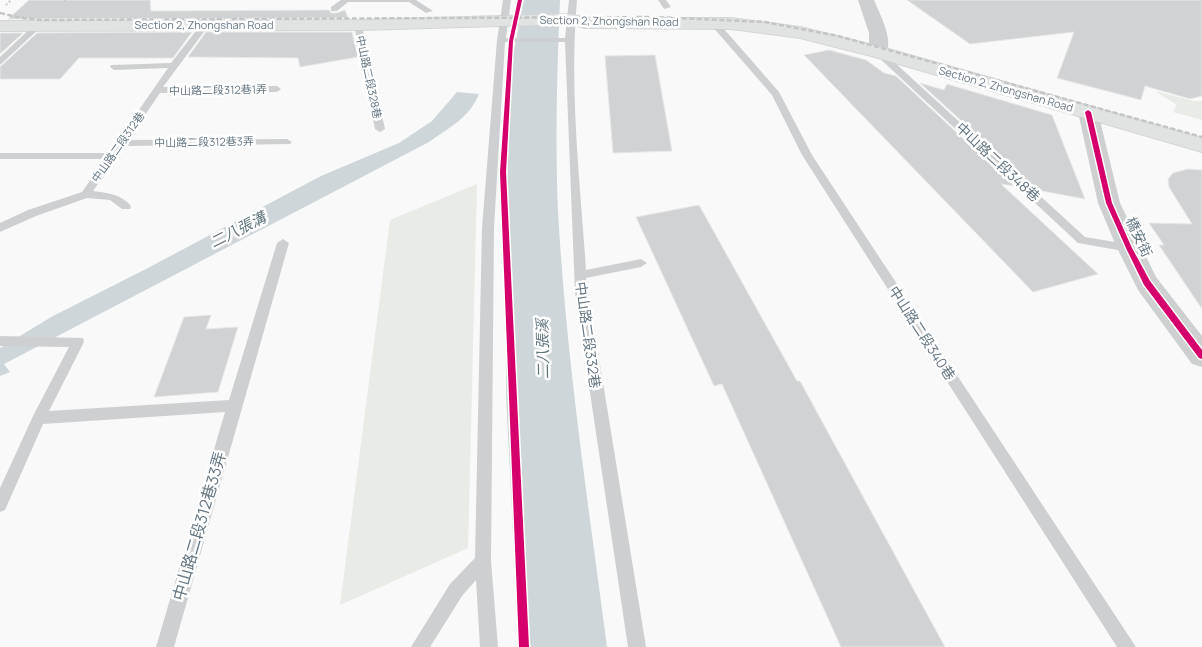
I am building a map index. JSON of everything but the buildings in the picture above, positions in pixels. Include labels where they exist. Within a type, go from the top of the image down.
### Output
[{"type":"main road","name":"Section 2, Zhongshan Road","points":[[3,8],[334,9],[505,12],[572,11],[665,4],[762,14],[804,19],[1088,112],[1202,145]]},
{"type":"main road","name":"Section 2, Zhongshan Road","points":[[572,11],[585,23],[714,23],[754,26],[878,43],[897,38]]},
{"type":"main road","name":"Section 2, Zhongshan Road","points":[[0,26],[461,23],[505,12]]},
{"type":"street","points":[[866,0],[878,43]]},
{"type":"street","name":"橋安街","points":[[1088,112],[1109,203],[1129,248],[1147,283],[1202,356]]},
{"type":"lane","name":"中山路二段332巷","points":[[572,11],[569,40],[580,275],[637,647]]},
{"type":"lane","points":[[490,647],[483,562],[488,228],[501,40],[505,12]]},
{"type":"lane","name":"中山路二段340巷","points":[[714,23],[776,94],[807,155],[1127,647]]},
{"type":"lane","name":"中山路二段312巷","points":[[0,228],[32,213],[86,194],[174,65],[205,25]]},
{"type":"lane","name":"中山路二段328巷","points":[[360,25],[359,30],[380,129]]},
{"type":"lane","points":[[0,62],[38,26]]},
{"type":"lane","points":[[501,40],[569,40]]},
{"type":"lane","name":"中山路二段348巷","points":[[878,43],[1082,240],[1129,248]]},
{"type":"lane","points":[[114,67],[174,65]]},
{"type":"lane","name":"中山路二段312巷1弄","points":[[158,90],[278,89]]},
{"type":"lane","name":"中山路二段312巷3弄","points":[[120,143],[287,142]]},
{"type":"lane","points":[[0,156],[111,156]]},
{"type":"lane","points":[[86,194],[113,197],[126,206]]},
{"type":"lane","name":"中山路二段312巷33弄","points":[[165,647],[283,242]]},
{"type":"lane","points":[[580,275],[641,264]]},
{"type":"lane","points":[[0,341],[78,342],[39,418],[0,505]]},
{"type":"lane","points":[[39,418],[234,406]]},
{"type":"lane","points":[[420,647],[456,590],[483,562]]},
{"type":"path","points":[[3,8],[11,0]]},
{"type":"shaded area","points":[[1155,91],[1193,101],[1202,101],[1202,120],[1173,112],[1177,105]]},
{"type":"shaded area","points":[[477,184],[468,548],[340,605],[390,220]]},
{"type":"water","name":"二八張溪","points":[[524,0],[560,0],[557,80],[558,211],[566,320],[578,429],[607,647],[519,647],[506,396],[506,209],[512,60]]},
{"type":"water","name":"二八張溝","points":[[457,92],[479,94],[464,116],[429,142],[4,364],[10,372],[0,376],[0,348],[53,316],[321,176],[399,143],[432,121]]},
{"type":"railway","points":[[0,13],[21,18],[43,20],[655,17],[765,22],[838,36],[1202,137]]},
{"type":"cycle path","points":[[520,0],[511,41],[503,172],[524,647]]},
{"type":"cycle path","points":[[1088,112],[1109,203],[1129,248],[1147,283],[1202,356]]}]
